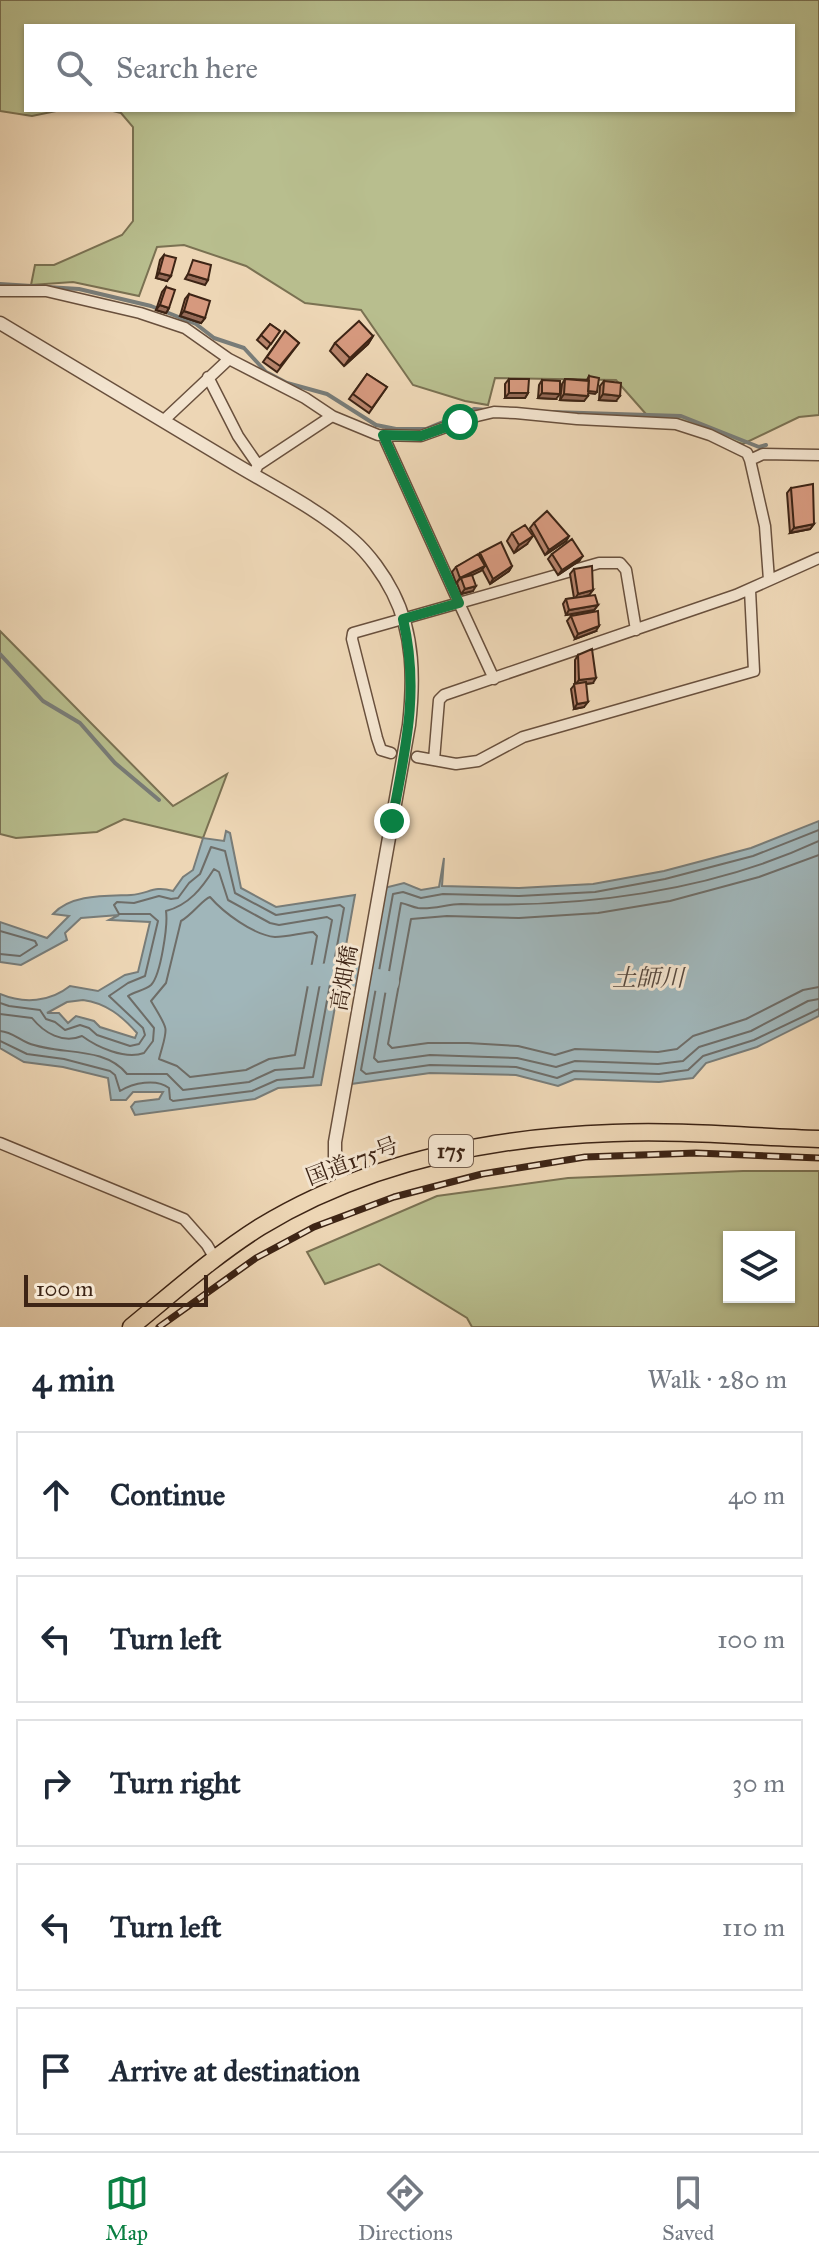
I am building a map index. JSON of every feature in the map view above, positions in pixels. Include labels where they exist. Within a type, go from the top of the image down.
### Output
[{"type":"highway","name":"国道175号","points":[[131,1327],[214,1257],[262,1226],[344,1185],[432,1155],[524,1139],[615,1133],[819,1139]]},
{"type":"street","points":[[0,291],[46,291],[140,313],[185,328],[229,359],[305,398],[332,416],[383,435],[421,436],[494,412],[676,424],[710,435],[747,453],[750,460],[765,526],[769,580]]},
{"type":"street","name":"高畑橋","points":[[0,323],[163,421],[255,470],[354,540],[394,594],[411,650],[413,690],[335,1142],[335,1160],[344,1185]]},
{"type":"street","points":[[163,421],[229,359]]},
{"type":"street","points":[[208,377],[255,470],[332,416]]},
{"type":"street","points":[[383,435],[494,679]]},
{"type":"street","points":[[750,460],[763,454],[819,455]]},
{"type":"street","points":[[434,760],[439,700],[444,695],[750,590],[819,558]]},
{"type":"street","points":[[391,753],[381,750],[353,633],[599,563],[620,563],[626,570],[636,630]]},
{"type":"street","points":[[417,757],[456,764],[478,761],[523,737],[754,671],[750,590]]},
{"type":"street","points":[[0,1143],[184,1219],[214,1257]]},
{"type":"green space","points":[[0,0],[819,0],[819,415],[799,417],[743,444],[653,422],[616,380],[495,378],[488,405],[465,401],[413,385],[361,310],[305,303],[246,266],[184,245],[157,247],[139,296],[73,282],[31,285],[35,265],[54,265],[122,235],[133,221],[133,127],[117,112],[795,112],[795,24],[24,24],[24,112],[51,112],[32,116],[0,111]]},
{"type":"green space","points":[[0,631],[173,806],[227,774],[203,838],[124,819],[97,832],[16,838],[0,834]]},
{"type":"green space","points":[[819,1171],[819,1327],[472,1327],[467,1318],[379,1264],[325,1284],[307,1252],[437,1196],[568,1178]]},
{"type":"water","name":"土師川","points":[[819,821],[819,1016],[757,1047],[706,1063],[693,1078],[659,1082],[575,1079],[558,1086],[516,1075],[430,1073],[351,1084],[384,888],[404,883],[421,890],[439,887],[444,858],[442,886],[519,888],[593,884],[664,871],[751,848]]},
{"type":"water","points":[[226,831],[230,833],[241,888],[276,907],[355,895],[321,1085],[278,1088],[255,1099],[135,1115],[131,1107],[135,1102],[159,1099],[163,1092],[133,1092],[126,1100],[111,1100],[108,1078],[24,1062],[0,1048],[0,994],[36,1000],[70,986],[98,991],[125,975],[138,972],[150,922],[109,920],[119,915],[81,918],[65,933],[67,940],[21,965],[0,962],[0,922],[47,938],[69,916],[53,914],[60,907],[89,897],[137,894],[156,889],[173,891],[183,877],[193,870],[203,838],[224,841]],"holes":[[[67,1002],[91,1002],[119,1016],[137,1033],[135,1038],[100,1027],[94,1021],[76,1016],[68,1023],[59,1013],[47,1013]]]},
{"type":"building","points":[[164,255],[176,258],[171,276],[159,273]]},
{"type":"building","points":[[193,260],[211,265],[208,280],[188,274]]},
{"type":"building","points":[[166,287],[175,290],[169,308],[160,305]]},
{"type":"building","points":[[189,294],[210,301],[205,318],[184,311]]},
{"type":"building","points":[[359,321],[373,336],[350,358],[335,343]]},
{"type":"building","points":[[270,324],[280,331],[271,344],[261,335]]},
{"type":"building","points":[[285,331],[299,343],[280,366],[267,357]]},
{"type":"building","points":[[367,374],[387,387],[372,408],[353,394]]},
{"type":"building","points":[[589,376],[599,378],[597,392],[588,391]]},
{"type":"building","points":[[509,379],[529,379],[528,393],[509,393]]},
{"type":"building","points":[[565,379],[589,381],[588,396],[564,394]]},
{"type":"building","points":[[542,380],[560,381],[560,394],[542,393]]},
{"type":"building","points":[[604,381],[621,383],[620,396],[603,394]]},
{"type":"building","points":[[813,484],[814,524],[794,528],[791,488]]},
{"type":"building","points":[[547,511],[569,536],[549,550],[534,523]]},
{"type":"building","points":[[525,525],[533,536],[519,545],[512,533]]},
{"type":"building","points":[[572,539],[583,556],[562,570],[552,554]]},
{"type":"building","points":[[501,542],[512,566],[493,579],[480,553]]},
{"type":"building","points":[[478,554],[485,566],[460,578],[456,567]]},
{"type":"building","points":[[592,566],[593,590],[578,594],[574,569]]},
{"type":"building","points":[[472,575],[476,586],[465,589],[461,578]]},
{"type":"building","points":[[595,595],[598,605],[569,610],[566,599]]},
{"type":"building","points":[[598,611],[599,626],[578,634],[571,616]]},
{"type":"building","points":[[592,649],[596,678],[579,680],[578,655]]},
{"type":"building","points":[[586,682],[588,702],[577,704],[574,684]]},
{"type":"waterway","points":[[0,284],[79,289],[151,306],[196,324],[214,338],[244,348],[266,372],[287,383],[327,394],[376,425],[426,429],[474,409],[487,410]]},
{"type":"waterway","points":[[551,412],[681,416],[759,447],[766,445]]},
{"type":"waterway","points":[[0,654],[43,701],[80,723],[115,763],[159,800]]},
{"type":"waterway","name":"土師川","points":[[311,976],[341,973],[388,982]]},
{"type":"railway","points":[[159,1327],[256,1258],[314,1227],[394,1197],[482,1174],[585,1157],[696,1153],[819,1158]]},
{"type":"route","points":[[392,821],[413,690],[411,650],[403,619],[459,603],[383,435],[421,436],[460,422]]}]
